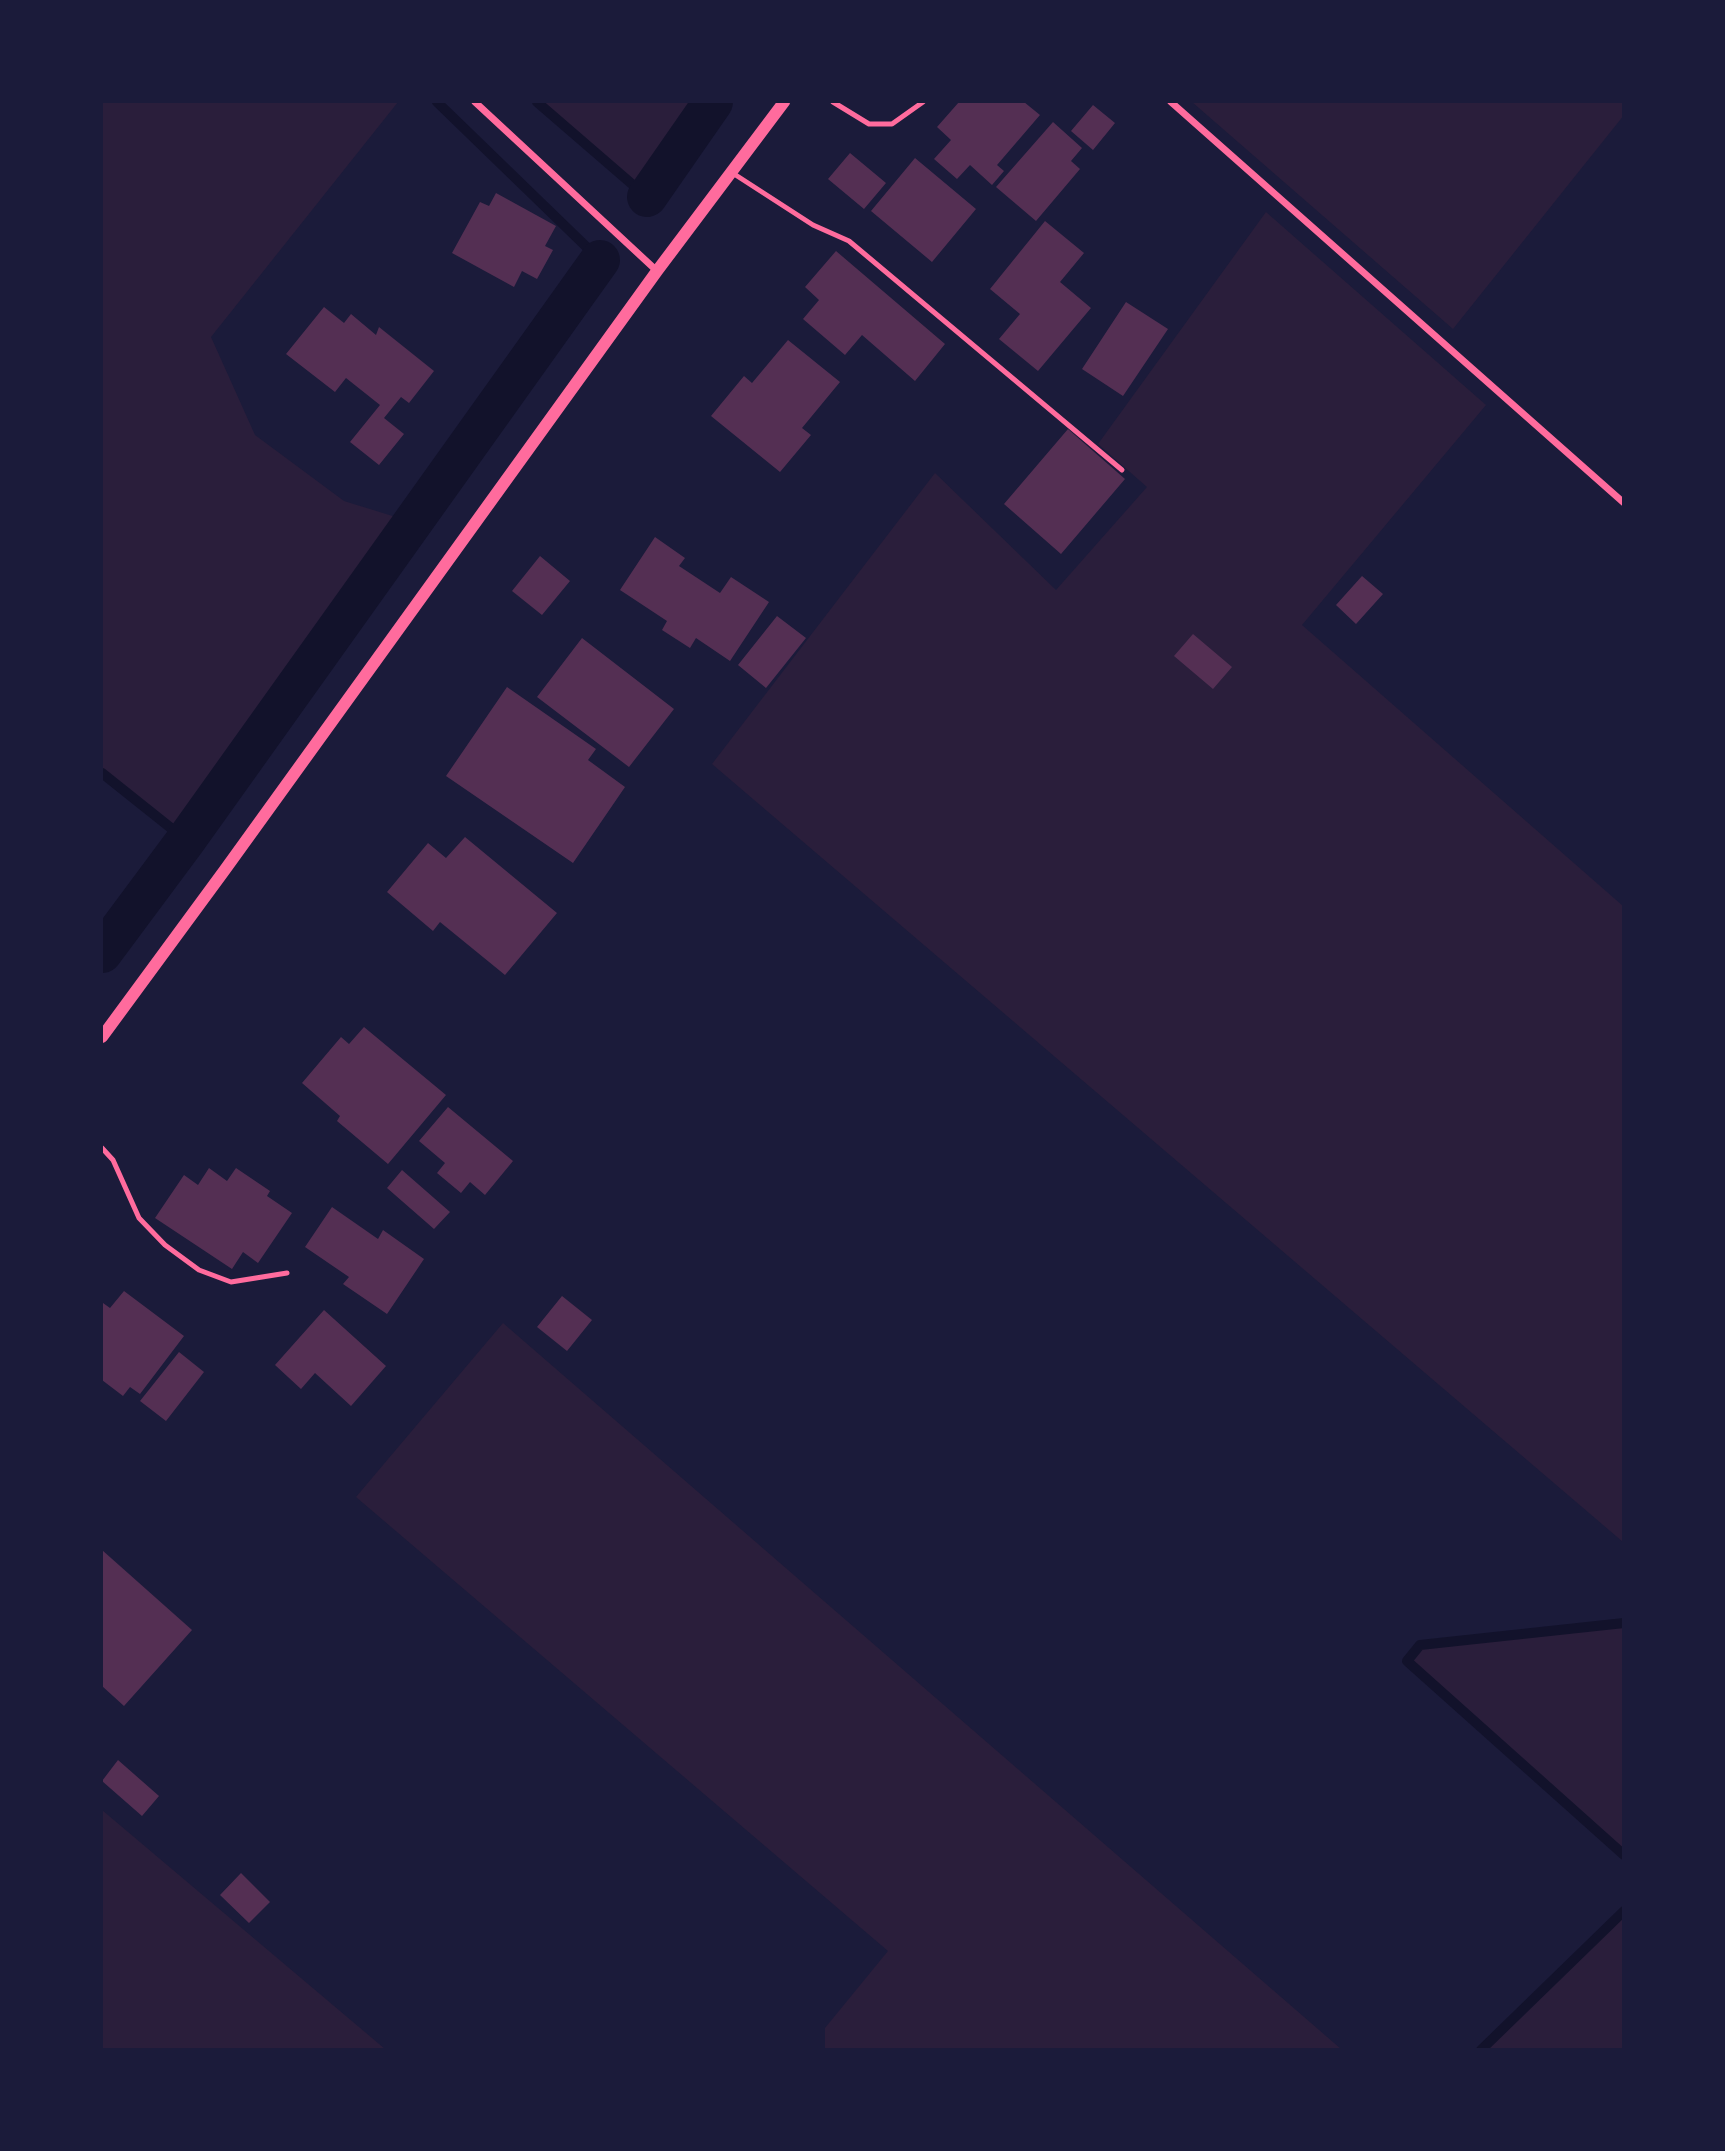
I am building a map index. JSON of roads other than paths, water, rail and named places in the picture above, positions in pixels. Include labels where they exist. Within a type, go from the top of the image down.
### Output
[{"type":"street","points":[[475,102],[657,271]]},
{"type":"street","points":[[102,1037],[657,271],[784,102]]},
{"type":"street","points":[[1171,102],[1623,503]]},
{"type":"lane","points":[[833,102],[869,124],[892,124],[923,102]]},
{"type":"lane","points":[[731,172],[813,225],[849,242],[1122,470]]},
{"type":"lane","points":[[102,1148],[113,1160],[139,1218],[165,1245],[200,1270],[231,1282],[287,1273]]},
{"type":"waterway","points":[[437,102],[600,260]]},
{"type":"waterway","points":[[537,102],[647,197]]},
{"type":"waterway","points":[[647,197],[713,102]]},
{"type":"waterway","points":[[102,953],[186,840],[600,260]]},
{"type":"waterway","points":[[102,773],[186,840]]},
{"type":"waterway","points":[[1624,1623],[1420,1645],[1407,1661],[1624,1855]]},
{"type":"waterway","points":[[1481,2050],[1624,1911]]}]
